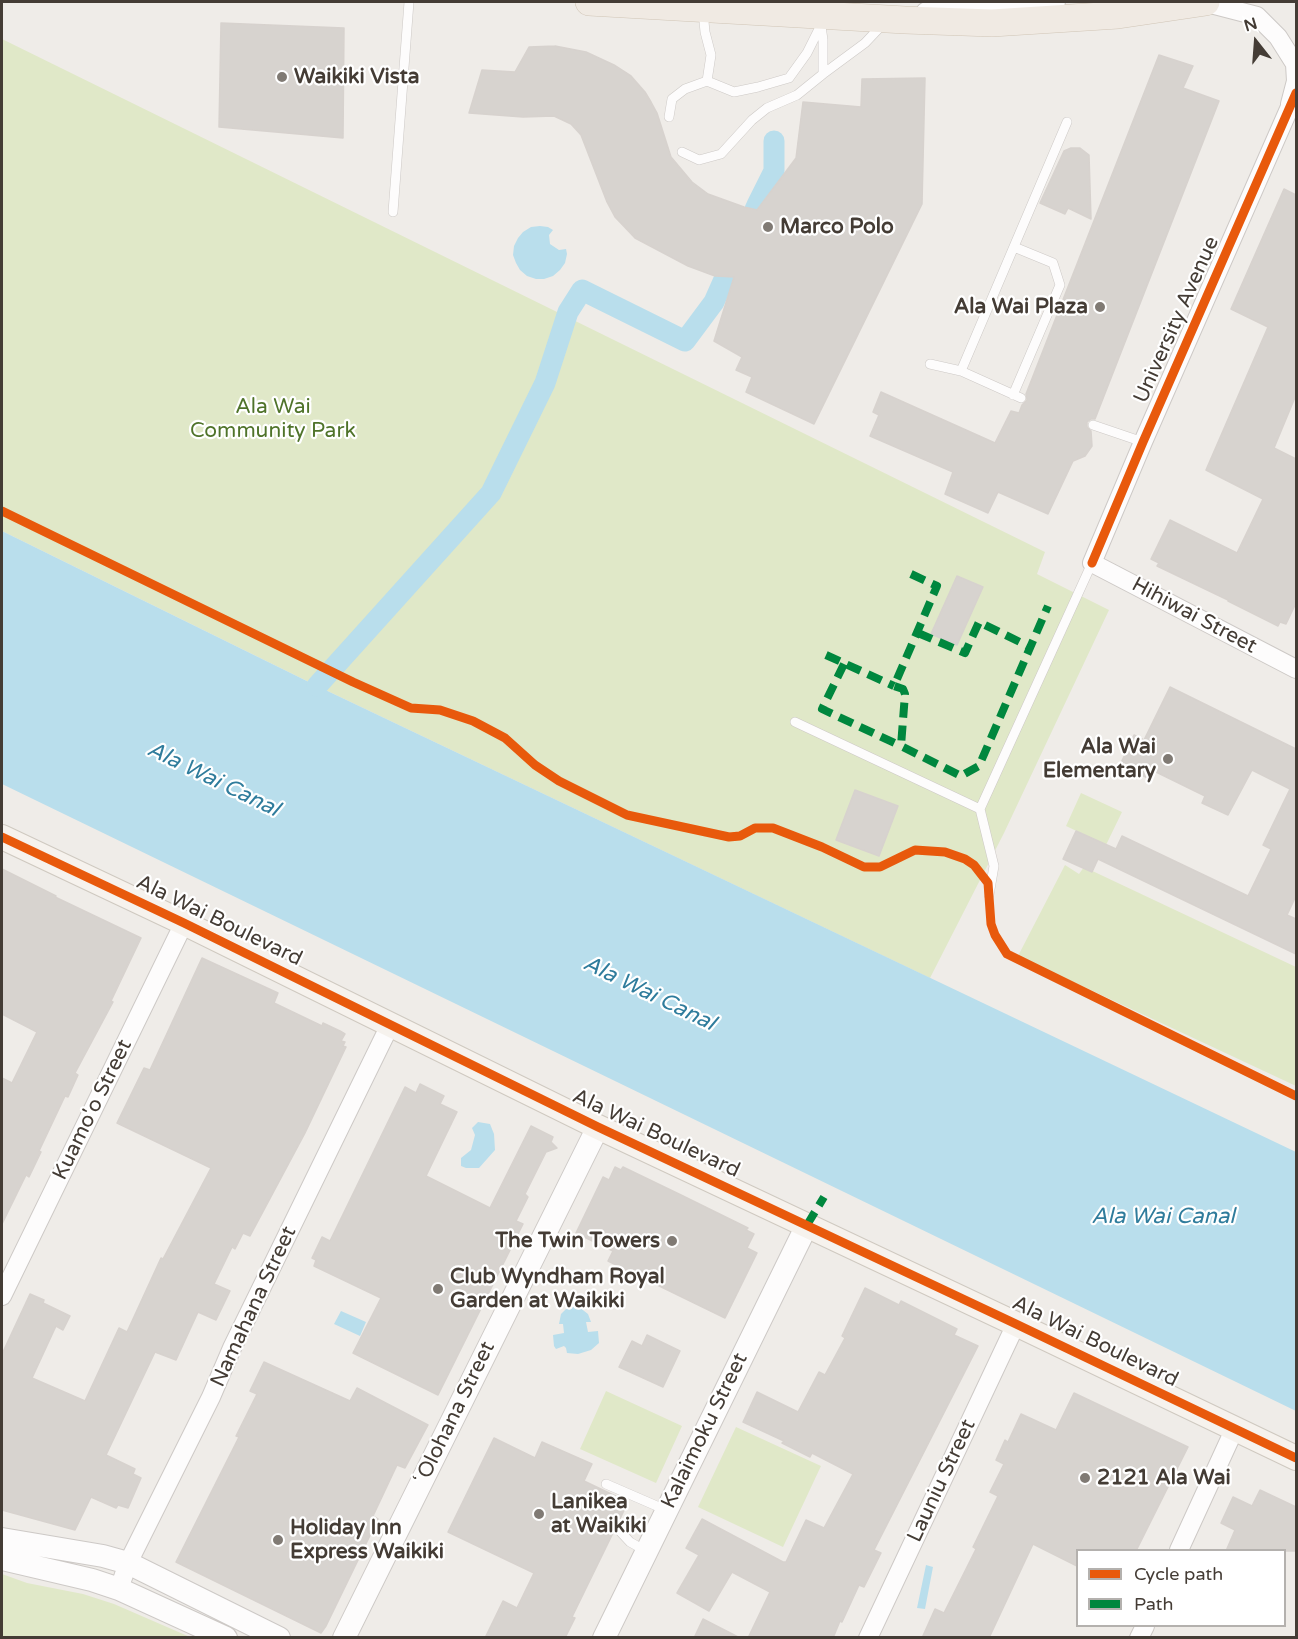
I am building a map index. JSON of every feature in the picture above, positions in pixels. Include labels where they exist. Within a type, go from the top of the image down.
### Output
[{"type":"main road","points":[[589,2],[645,3],[703,9],[992,23],[1119,6],[1204,2]]},
{"type":"main road","name":"Ala Wai Boulevard","points":[[2,837],[598,1128],[1296,1458]]},
{"type":"street","points":[[897,19],[935,10],[1054,2]]},
{"type":"street","points":[[1204,2],[1257,16],[1278,37],[1295,64],[1296,81],[1288,111]]},
{"type":"street","name":"University Avenue","points":[[1092,563],[1296,93]]},
{"type":"street","name":"Hihiwai Street","points":[[1092,563],[1296,669]]},
{"type":"street","name":"Kuamo'o Street","points":[[2,1296],[184,924]]},
{"type":"street","name":"Namahana Street","points":[[119,1589],[128,1563],[390,1025]]},
{"type":"street","name":"ʻOlohana Street","points":[[345,1638],[598,1128]]},
{"type":"street","name":"Kalaimoku Street","points":[[604,1638],[807,1225]]},
{"type":"street","name":"Launiu Street","points":[[868,1638],[1016,1324]]},
{"type":"street","points":[[1180,1549],[1234,1428]]},
{"type":"street","points":[[2,1539],[103,1556],[128,1563],[279,1638]]},
{"type":"street","points":[[2,1559],[92,1580],[119,1589],[226,1638]]},
{"type":"lane","points":[[393,212],[410,2]]},
{"type":"lane","points":[[703,9],[705,32],[711,55],[707,81]]},
{"type":"lane","points":[[823,74],[823,40],[832,15]]},
{"type":"lane","points":[[669,117],[672,99],[685,89],[707,81],[734,92],[789,78],[832,15]]},
{"type":"lane","points":[[682,152],[699,160],[721,154],[752,120],[767,108],[797,95],[897,19]]},
{"type":"lane","points":[[961,371],[1067,122]]},
{"type":"lane","points":[[930,364],[961,371],[1017,397],[1060,285],[1053,263],[1014,247]]},
{"type":"lane","points":[[1093,425],[1143,442]]},
{"type":"lane","points":[[989,895],[994,866],[980,809],[1092,563]]},
{"type":"lane","points":[[795,722],[980,809]]},
{"type":"lane","points":[[606,1484],[666,1510]]},
{"type":"lane","points":[[616,1527],[630,1542],[646,1551]]},
{"type":"green space","name":"Ala Wai Community Park","points":[[2,39],[1045,552],[1037,574],[1109,610],[1004,833],[930,978],[317,686],[2,531]]},
{"type":"green space","points":[[1081,793],[1122,812],[1106,845],[1066,826]]},
{"type":"green space","points":[[1065,865],[1079,874],[1084,867],[1296,967],[1296,1086],[1018,956]]},
{"type":"green space","points":[[606,1391],[682,1426],[656,1483],[580,1449]]},
{"type":"green space","points":[[736,1427],[821,1466],[783,1547],[698,1507]]},
{"type":"green space","points":[[2,1574],[27,1583],[83,1594],[114,1604],[190,1637],[2,1637]]},
{"type":"water","points":[[540,226],[553,230],[549,235],[550,244],[559,250],[566,249],[567,254],[565,263],[553,276],[536,279],[520,270],[513,255],[514,246],[523,232],[531,227]]},
{"type":"water","name":"Ala Wai Canal","points":[[2,531],[317,686],[1296,1152],[1296,1411],[2,784]]},
{"type":"water","points":[[478,1122],[490,1124],[494,1134],[495,1150],[479,1168],[466,1168],[461,1166],[461,1158],[471,1150],[475,1135],[472,1128]]},
{"type":"water","points":[[572,1307],[579,1307],[588,1314],[591,1322],[586,1322],[588,1332],[598,1331],[599,1343],[591,1350],[578,1354],[567,1353],[564,1346],[556,1349],[554,1346],[553,1335],[564,1333],[563,1324],[559,1324],[561,1314]]},
{"type":"water","points":[[341,1311],[366,1322],[360,1336],[334,1324]]},
{"type":"water","points":[[926,1565],[933,1567],[925,1609],[917,1608]]},
{"type":"building","name":"Waikiki Vista","points":[[221,23],[344,28],[343,138],[219,127]]},
{"type":"building","name":"Marco Polo","points":[[555,46],[586,52],[631,76],[645,92],[657,113],[671,157],[692,182],[708,194],[757,210],[796,158],[803,102],[861,107],[862,79],[925,78],[922,204],[814,424],[746,392],[752,377],[736,370],[742,357],[714,341],[734,277],[715,276],[688,266],[635,238],[615,217],[581,135],[571,124],[554,116],[523,117],[469,113],[482,70],[515,72],[529,47]]},
{"type":"building","name":"Ala Wai Plaza","points":[[1159,55],[1193,66],[1183,88],[1219,101],[1095,419],[1087,422],[1087,427],[1091,431],[1092,446],[1085,456],[1073,461],[1048,514],[998,492],[988,513],[945,494],[953,472],[870,436],[879,415],[873,412],[881,392],[995,443],[1011,411],[1019,413],[1027,400],[1026,394]]},
{"type":"building","points":[[1080,148],[1089,155],[1091,219],[1068,208],[1065,214],[1040,203],[1064,151]]},
{"type":"building","points":[[1284,189],[1296,195],[1296,395],[1274,448],[1296,459],[1296,603],[1286,624],[1280,622],[1278,626],[1157,566],[1159,563],[1151,559],[1170,520],[1237,553],[1263,499],[1206,470],[1268,327],[1231,309]]},
{"type":"building","points":[[957,576],[983,587],[957,645],[931,634]]},
{"type":"building","points":[[1170,687],[1296,749],[1296,896],[1287,915],[1296,919],[1296,954],[1098,859],[1092,872],[1063,859],[1076,831],[1116,849],[1122,836],[1248,896],[1271,849],[1263,845],[1290,789],[1252,770],[1228,815],[1202,803],[1205,796],[1154,771],[1150,779],[1120,765],[1134,735],[1144,740]]},
{"type":"building","points":[[855,790],[898,806],[879,856],[836,840]]},
{"type":"building","points":[[2,869],[141,938],[111,1001],[113,1002],[75,1073],[78,1075],[68,1097],[65,1096],[29,1177],[26,1175],[2,1224],[2,1078],[12,1083],[37,1032],[2,1014]]},
{"type":"building","points":[[202,958],[278,993],[274,1003],[322,1026],[323,1023],[345,1034],[341,1041],[345,1042],[343,1046],[346,1047],[305,1133],[250,1236],[243,1233],[235,1249],[232,1247],[214,1284],[230,1291],[216,1320],[198,1312],[176,1360],[155,1352],[106,1455],[135,1469],[133,1474],[141,1478],[128,1508],[118,1505],[116,1508],[91,1497],[75,1530],[2,1510],[2,1354],[30,1294],[70,1316],[63,1330],[56,1326],[32,1378],[85,1401],[119,1328],[127,1332],[161,1258],[163,1259],[211,1168],[117,1123],[144,1068],[150,1070]]},
{"type":"building","points":[[420,1084],[444,1096],[440,1104],[457,1112],[426,1176],[490,1208],[531,1126],[553,1137],[551,1142],[557,1148],[546,1152],[525,1194],[528,1197],[516,1221],[523,1224],[438,1395],[353,1353],[381,1298],[314,1266],[316,1260],[312,1258],[322,1237],[330,1241],[405,1087],[416,1093]]},
{"type":"building","name":"The Twin Towers","points":[[615,1167],[621,1170],[623,1167],[748,1228],[746,1230],[754,1234],[747,1248],[757,1253],[725,1318],[608,1261],[613,1251],[576,1233],[603,1177],[609,1180]]},
{"type":"building","points":[[865,1288],[899,1305],[901,1301],[957,1329],[954,1335],[978,1346],[874,1550],[881,1553],[864,1587],[859,1585],[833,1638],[748,1638],[770,1592],[732,1572],[709,1611],[677,1593],[699,1555],[686,1548],[702,1519],[786,1562],[806,1520],[824,1528],[853,1474],[812,1453],[810,1457],[782,1443],[784,1441],[743,1422],[757,1392],[798,1412],[819,1372],[825,1375],[845,1338],[842,1336]]},
{"type":"building","points":[[647,1335],[680,1351],[663,1387],[619,1367],[632,1341],[642,1346]]},
{"type":"building","points":[[264,1362],[350,1401],[357,1388],[428,1425],[405,1468],[397,1465],[373,1516],[378,1519],[321,1633],[176,1562],[239,1437],[236,1436],[257,1394],[250,1391]]},
{"type":"building","name":"2121 Ala Wai","points":[[1074,1393],[1188,1447],[1137,1549],[1076,1549],[1076,1566],[1033,1544],[989,1638],[922,1638],[935,1609],[944,1613],[976,1549],[973,1547],[998,1496],[990,1492],[1004,1464],[996,1460],[1005,1440],[1008,1442],[1021,1414],[1056,1430]]},
{"type":"building","name":"Lanikea at Waikiki","points":[[494,1438],[535,1458],[542,1442],[592,1464],[584,1481],[628,1502],[619,1521],[610,1524],[613,1533],[572,1617],[575,1618],[565,1638],[485,1638],[503,1601],[517,1608],[534,1573],[448,1532]]},
{"type":"building","points":[[1260,1490],[1296,1507],[1296,1551],[1227,1549],[1235,1530],[1221,1523],[1233,1497],[1252,1506]]},
{"type":"building","points":[[703,1619],[740,1638],[694,1638]]},
{"type":"waterway","points":[[317,686],[491,493],[545,383],[568,312],[582,290],[685,341],[714,302],[774,171],[774,141]]},
{"type":"marked path","points":[[911,574],[937,586],[894,686],[903,689],[905,694],[901,746],[961,776],[979,766],[1048,606]]},
{"type":"marked path","points":[[918,633],[965,653],[979,622],[1030,647]]},
{"type":"marked path","points":[[826,655],[894,686]]},
{"type":"marked path","points":[[844,664],[822,709],[901,746]]},
{"type":"marked path","points":[[807,1225],[824,1197]]},
{"type":"cycle path","points":[[1092,563],[1296,93]]},
{"type":"cycle path","points":[[2,511],[411,708],[440,710],[473,721],[505,738],[535,765],[559,781],[627,815],[729,837],[740,836],[755,828],[773,828],[822,847],[864,867],[880,867],[915,850],[945,852],[965,859],[974,865],[988,883],[991,924],[1007,954],[1296,1096]]},
{"type":"cycle path","points":[[2,837],[184,923],[598,1127],[1296,1458]]},
{"type":"place","name":"Waikiki Vista","points":[[282,77]]},
{"type":"place","name":"Marco Polo","points":[[768,227]]},
{"type":"place","name":"Ala Wai Plaza","points":[[1100,307]]},
{"type":"place","name":"Ala Wai Elementary","points":[[1168,759]]},
{"type":"place","name":"The Twin Towers","points":[[672,1241]]},
{"type":"place","name":"Club Wyndham Royal Garden at Waikiki","points":[[438,1289]]},
{"type":"place","name":"2121 Ala Wai","points":[[1085,1478]]},
{"type":"place","name":"Lanikea at Waikiki","points":[[539,1514]]},
{"type":"place","name":"Holiday Inn Express Waikiki","points":[[278,1540]]}]
